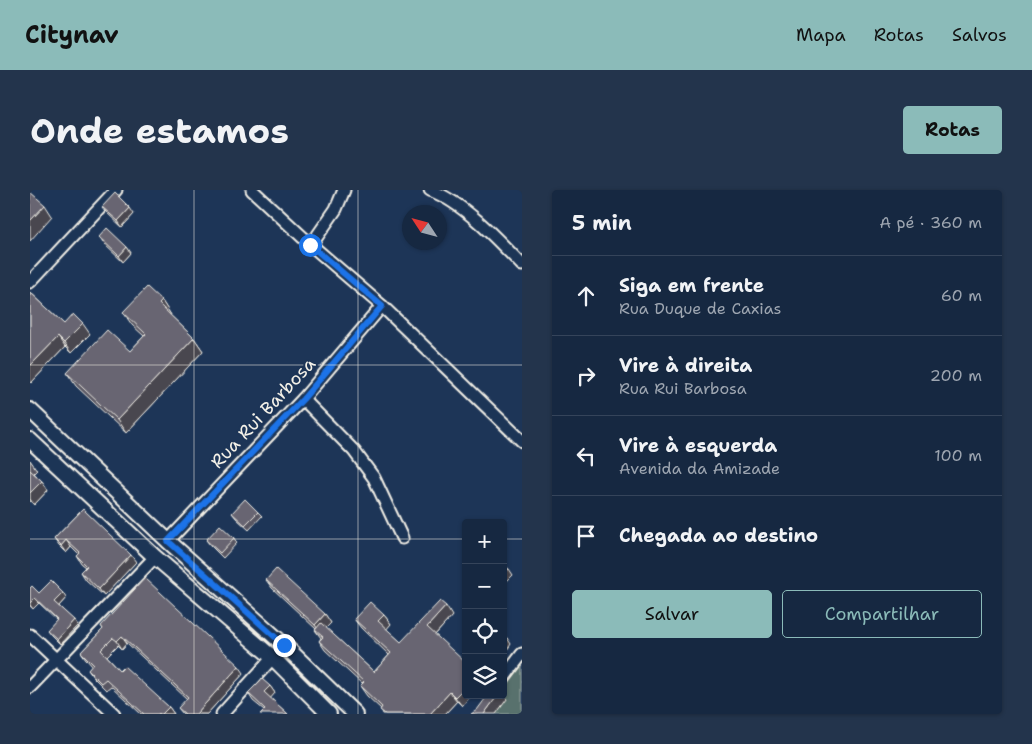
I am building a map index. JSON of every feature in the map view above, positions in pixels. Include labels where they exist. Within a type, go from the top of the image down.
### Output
[{"type":"main road","points":[[32,415],[284,645],[349,712]]},
{"type":"main road","points":[[30,440],[155,557],[272,657],[329,714]]},
{"type":"street","points":[[30,282],[116,190]]},
{"type":"street","points":[[252,190],[310,245],[382,306],[522,441]]},
{"type":"street","points":[[310,245],[336,209],[344,190]]},
{"type":"street","points":[[430,190],[458,206],[498,240],[522,265]]},
{"type":"street","name":"Rua Rui Barbosa","points":[[168,541],[303,399],[382,306]]},
{"type":"street","points":[[303,399],[354,451],[374,478],[402,538]]},
{"type":"street","points":[[30,688],[155,557]]},
{"type":"street","points":[[30,635],[114,714]]},
{"type":"street","points":[[222,714],[284,645]]},
{"type":"street","points":[[507,674],[522,654]]},
{"type":"green space","points":[[522,662],[522,714],[496,714],[507,699],[507,680]]},
{"type":"building","points":[[30,192],[45,205],[30,221]]},
{"type":"building","points":[[115,193],[130,208],[118,221],[102,207]]},
{"type":"building","points":[[107,228],[127,247],[119,256],[99,237]]},
{"type":"building","points":[[147,287],[162,301],[159,304],[194,338],[117,420],[67,373],[107,330],[130,351],[146,334],[123,312]]},
{"type":"building","points":[[30,292],[64,324],[73,314],[83,324],[64,343],[58,337],[30,366]]},
{"type":"building","points":[[30,470],[42,481],[30,493]]},
{"type":"building","points":[[245,499],[258,512],[245,525],[232,513]]},
{"type":"building","points":[[83,509],[131,555],[99,589],[81,572],[87,566],[77,556],[80,553],[66,540],[61,546],[54,539]]},
{"type":"building","points":[[220,525],[234,538],[220,553],[206,540]]},
{"type":"building","points":[[276,569],[325,614],[315,625],[266,580]]},
{"type":"building","points":[[145,578],[239,666],[196,714],[185,714],[178,708],[188,697],[122,636],[117,641],[113,638],[101,650],[120,670],[124,666],[169,707],[162,714],[144,714],[106,679],[101,683],[88,670],[93,664],[81,652],[103,629],[101,626]]},
{"type":"building","points":[[51,581],[63,593],[54,602],[74,620],[57,639],[47,630],[57,619],[35,598],[30,603],[30,588],[32,586],[39,593]]},
{"type":"building","points":[[440,601],[446,606],[427,627],[462,659],[462,690],[455,697],[450,692],[430,714],[385,714],[380,710],[382,707],[360,686],[364,682],[319,641],[323,637],[315,630],[321,623],[374,672],[391,653],[354,619],[370,602],[384,615],[378,621],[401,642]]},
{"type":"building","points":[[262,679],[270,686],[264,692],[288,714],[260,714],[265,709],[248,693]]},
{"type":"building","points":[[485,699],[495,699],[484,714],[471,714],[477,710]]},
{"type":"route","points":[[284,645],[168,541],[303,399],[382,306],[310,245]]}]
